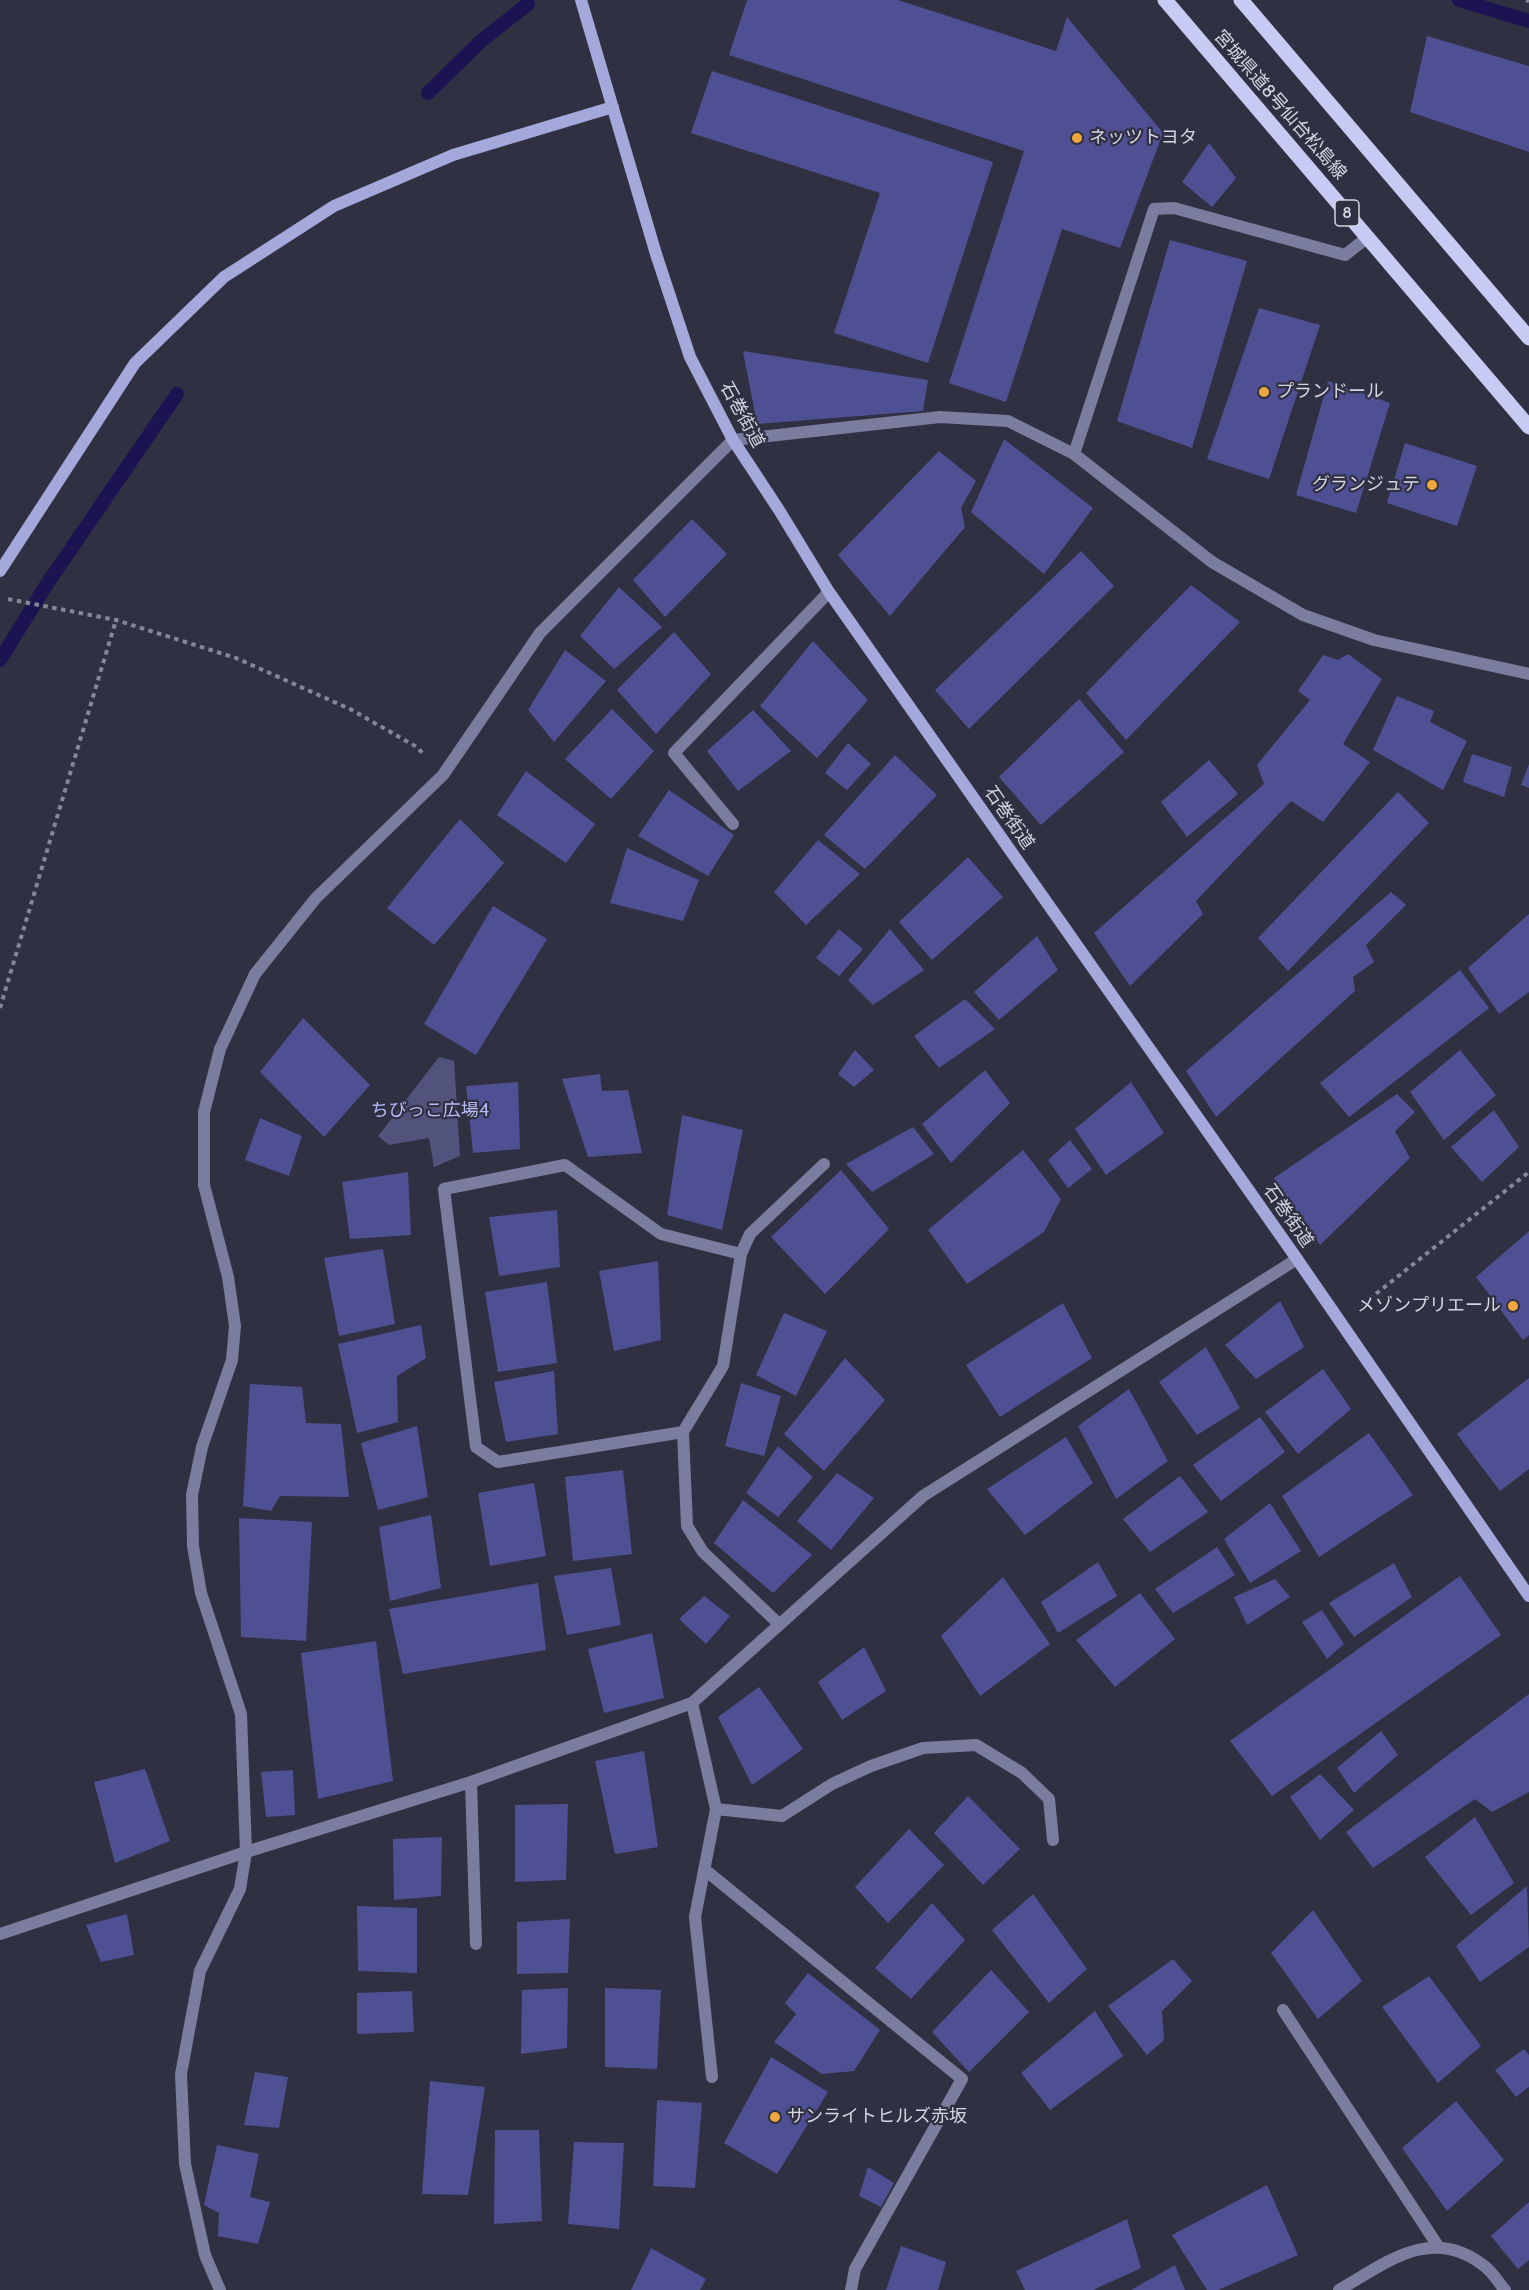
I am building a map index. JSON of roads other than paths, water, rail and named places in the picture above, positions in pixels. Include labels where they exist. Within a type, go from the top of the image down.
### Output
[{"type":"main road","name":"宮城県道8号仙台松島線","points":[[1165,0],[1529,427]]},
{"type":"main road","name":"宮城県道8号仙台松島線","points":[[1241,0],[1529,338]]},
{"type":"street","name":"石巻街道","points":[[581,0],[656,254],[690,357],[733,440],[829,592],[1297,1259],[1529,1596]]},
{"type":"street","points":[[0,571],[135,363],[224,277],[334,206],[453,155],[613,107]]},
{"type":"street","points":[[1074,454],[1155,209],[1174,208],[1345,255],[1368,237]]},
{"type":"street","points":[[220,2290],[205,2255],[185,2164],[181,2074],[200,1971],[240,1889],[246,1852],[241,1714],[201,1593],[193,1546],[192,1495],[202,1447],[232,1360],[236,1326],[228,1277],[204,1185],[204,1112],[220,1049],[255,974],[316,898],[443,775],[540,633],[733,440],[940,417],[1008,421],[1074,454],[1212,562],[1303,615],[1374,640],[1529,674]]},
{"type":"street","points":[[733,824],[674,753],[829,592]]},
{"type":"street","points":[[779,1624],[704,1552],[687,1526],[683,1432],[723,1366],[741,1254],[750,1234],[824,1164]]},
{"type":"street","points":[[683,1432],[498,1461],[476,1447],[444,1189],[565,1165],[661,1234],[741,1254]]},
{"type":"street","points":[[0,1934],[246,1852],[471,1782],[692,1703],[923,1496],[1297,1259]]},
{"type":"street","points":[[692,1703],[716,1809],[695,1917],[712,2077]]},
{"type":"street","points":[[716,1809],[782,1816],[832,1784],[871,1766],[923,1748],[976,1745],[1022,1773],[1049,1799],[1053,1840]]},
{"type":"street","points":[[471,1782],[476,1944]]},
{"type":"street","points":[[704,1869],[962,2079],[855,2269],[851,2290]]},
{"type":"street","points":[[1283,2010],[1438,2246]]},
{"type":"street","points":[[1339,2290],[1403,2253],[1438,2246],[1460,2251],[1484,2266],[1505,2290]]},
{"type":"waterway","points":[[1459,0],[1529,21]]},
{"type":"waterway","points":[[428,93],[481,41],[528,4]]},
{"type":"waterway","points":[[0,660],[45,587],[177,394]]},
{"type":"place","name":"ネッツトヨタ","points":[[1077,138]]},
{"type":"place","name":"プランドール","points":[[1264,392]]},
{"type":"place","name":"グランジュテ","points":[[1432,485]]},
{"type":"place","name":"メゾンプリエール","points":[[1513,1306]]},
{"type":"place","name":"サンライトヒルズ赤坂","points":[[775,2117]]},
{"type":"park label","name":"ちびっこ広場4","points":[[430,1111]]}]
